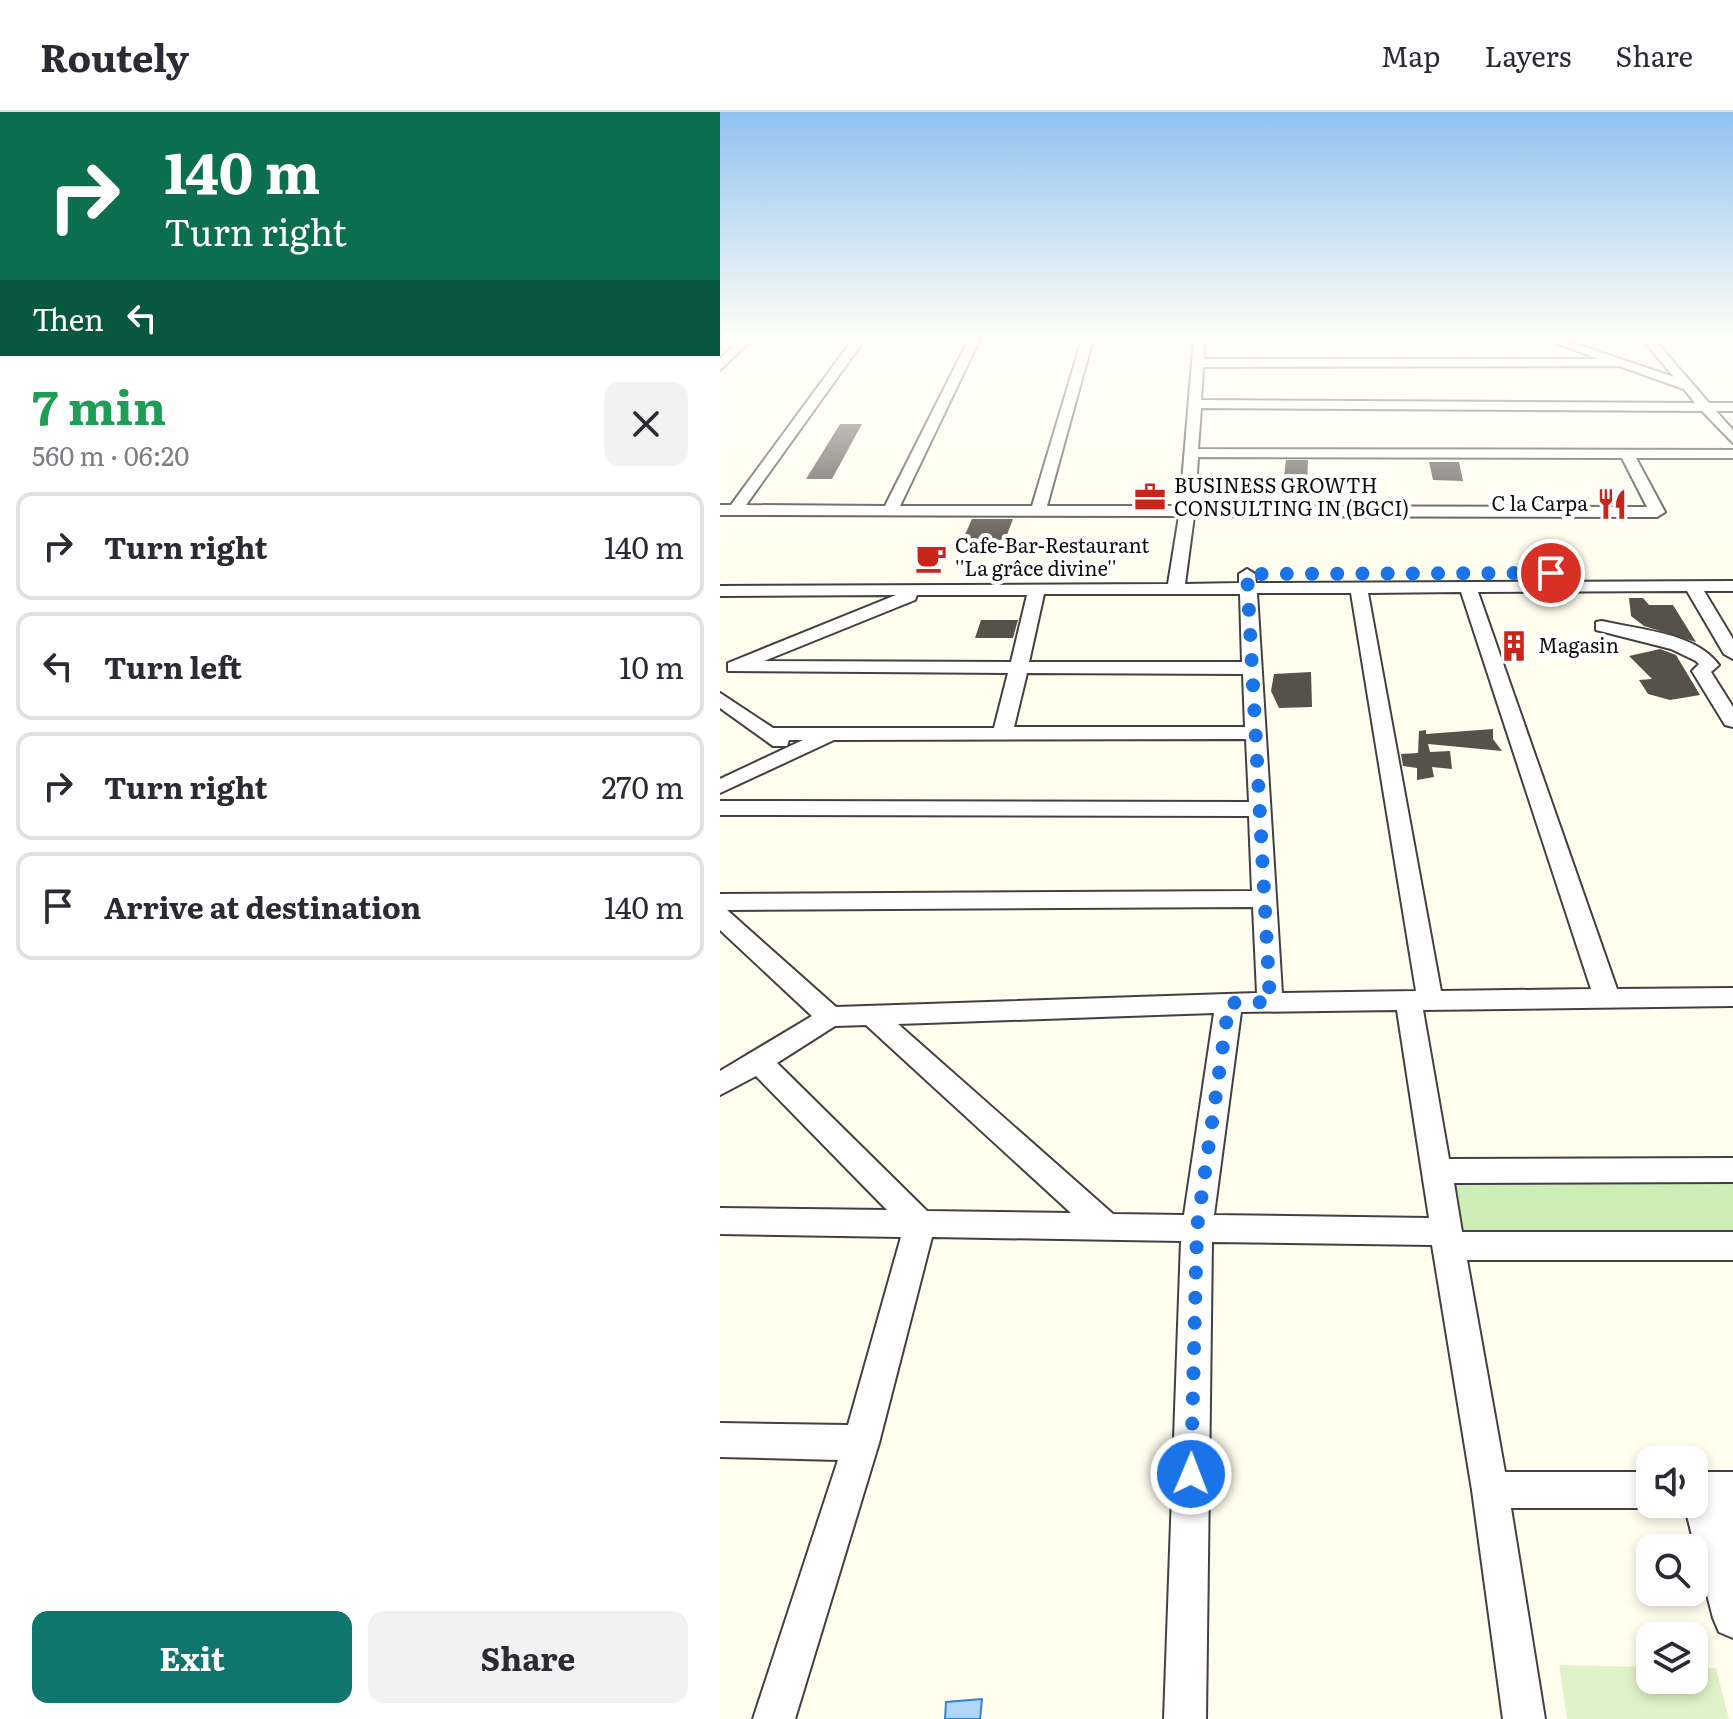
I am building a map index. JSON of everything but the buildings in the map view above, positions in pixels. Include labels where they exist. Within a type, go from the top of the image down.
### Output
[{"type":"street","points":[[727,510],[801,414]]},
{"type":"street","points":[[890,510],[937,414]]},
{"type":"street","points":[[1038,510],[1066,414]]},
{"type":"street","points":[[1178,582],[1194,414]]},
{"type":"street","points":[[1711,414],[1733,439]]},
{"type":"street","points":[[1191,453],[1733,454]]},
{"type":"street","points":[[727,510],[1657,512],[1627,454]]},
{"type":"street","points":[[720,575],[1178,582],[1733,573]]},
{"type":"street","points":[[1247,581],[1359,588],[1733,586]]},
{"type":"street","points":[[1247,581],[1270,1002]]},
{"type":"street","points":[[720,591],[1037,590],[1178,582]]},
{"type":"street","points":[[1692,586],[1733,654]]},
{"type":"street","points":[[1468,587],[1607,998]]},
{"type":"street","points":[[1359,588],[1419,999],[1446,1239],[1490,1490],[1524,1719]]},
{"type":"street","points":[[728,670],[922,590]]},
{"type":"street","points":[[1003,733],[1037,590]]},
{"type":"street","points":[[1602,626],[1681,647],[1706,658],[1710,665],[1701,671],[1732,721]]},
{"type":"street","points":[[728,670],[1252,668]]},
{"type":"street","points":[[720,699],[794,753]]},
{"type":"street","points":[[770,734],[1255,733]]},
{"type":"street","points":[[720,787],[832,734]]},
{"type":"street","points":[[720,808],[1260,809]]},
{"type":"street","points":[[720,902],[1264,899]]},
{"type":"street","points":[[720,916],[830,1017]]},
{"type":"street","points":[[720,1084],[830,1017],[1270,1002],[1733,997]]},
{"type":"street","points":[[1185,1719],[1197,1228],[1229,1003]]},
{"type":"street","points":[[871,1015],[1107,1227]]},
{"type":"street","points":[[758,1061],[920,1224]]},
{"type":"street","points":[[1437,1171],[1733,1170]]},
{"type":"street","points":[[720,1221],[1197,1228],[1446,1239],[1733,1246]]},
{"type":"street","points":[[774,1719],[861,1443],[920,1224]]},
{"type":"street","points":[[720,1440],[861,1443]]},
{"type":"street","points":[[1490,1490],[1636,1490]]},
{"type":"street","points":[[1717,1501],[1733,1618]]},
{"type":"green space","points":[[1452,1177],[1733,1178],[1733,1237],[1462,1237]]},
{"type":"green space","points":[[1559,1665],[1636,1667],[1636,1694],[1708,1694],[1708,1668],[1716,1668],[1729,1719],[1567,1719]]},
{"type":"water","points":[[982,1699],[980,1719],[945,1719],[946,1702]]},
{"type":"place","name":"BUSINESS GROWTH CONSULTING IN (BGCI)","points":[[1150,497]]},
{"type":"place","name":"C la Carpa","points":[[1612,504]]},
{"type":"place","name":"Cafe-Bar-Restaurant ''La grâce divine''","points":[[931,558]]},
{"type":"place","name":"Magasin","points":[[1514,646]]},
{"type":"route","points":[[1191,1474],[1197,1228],[1229,1003],[1270,1002],[1247,574],[1551,573]]}]
